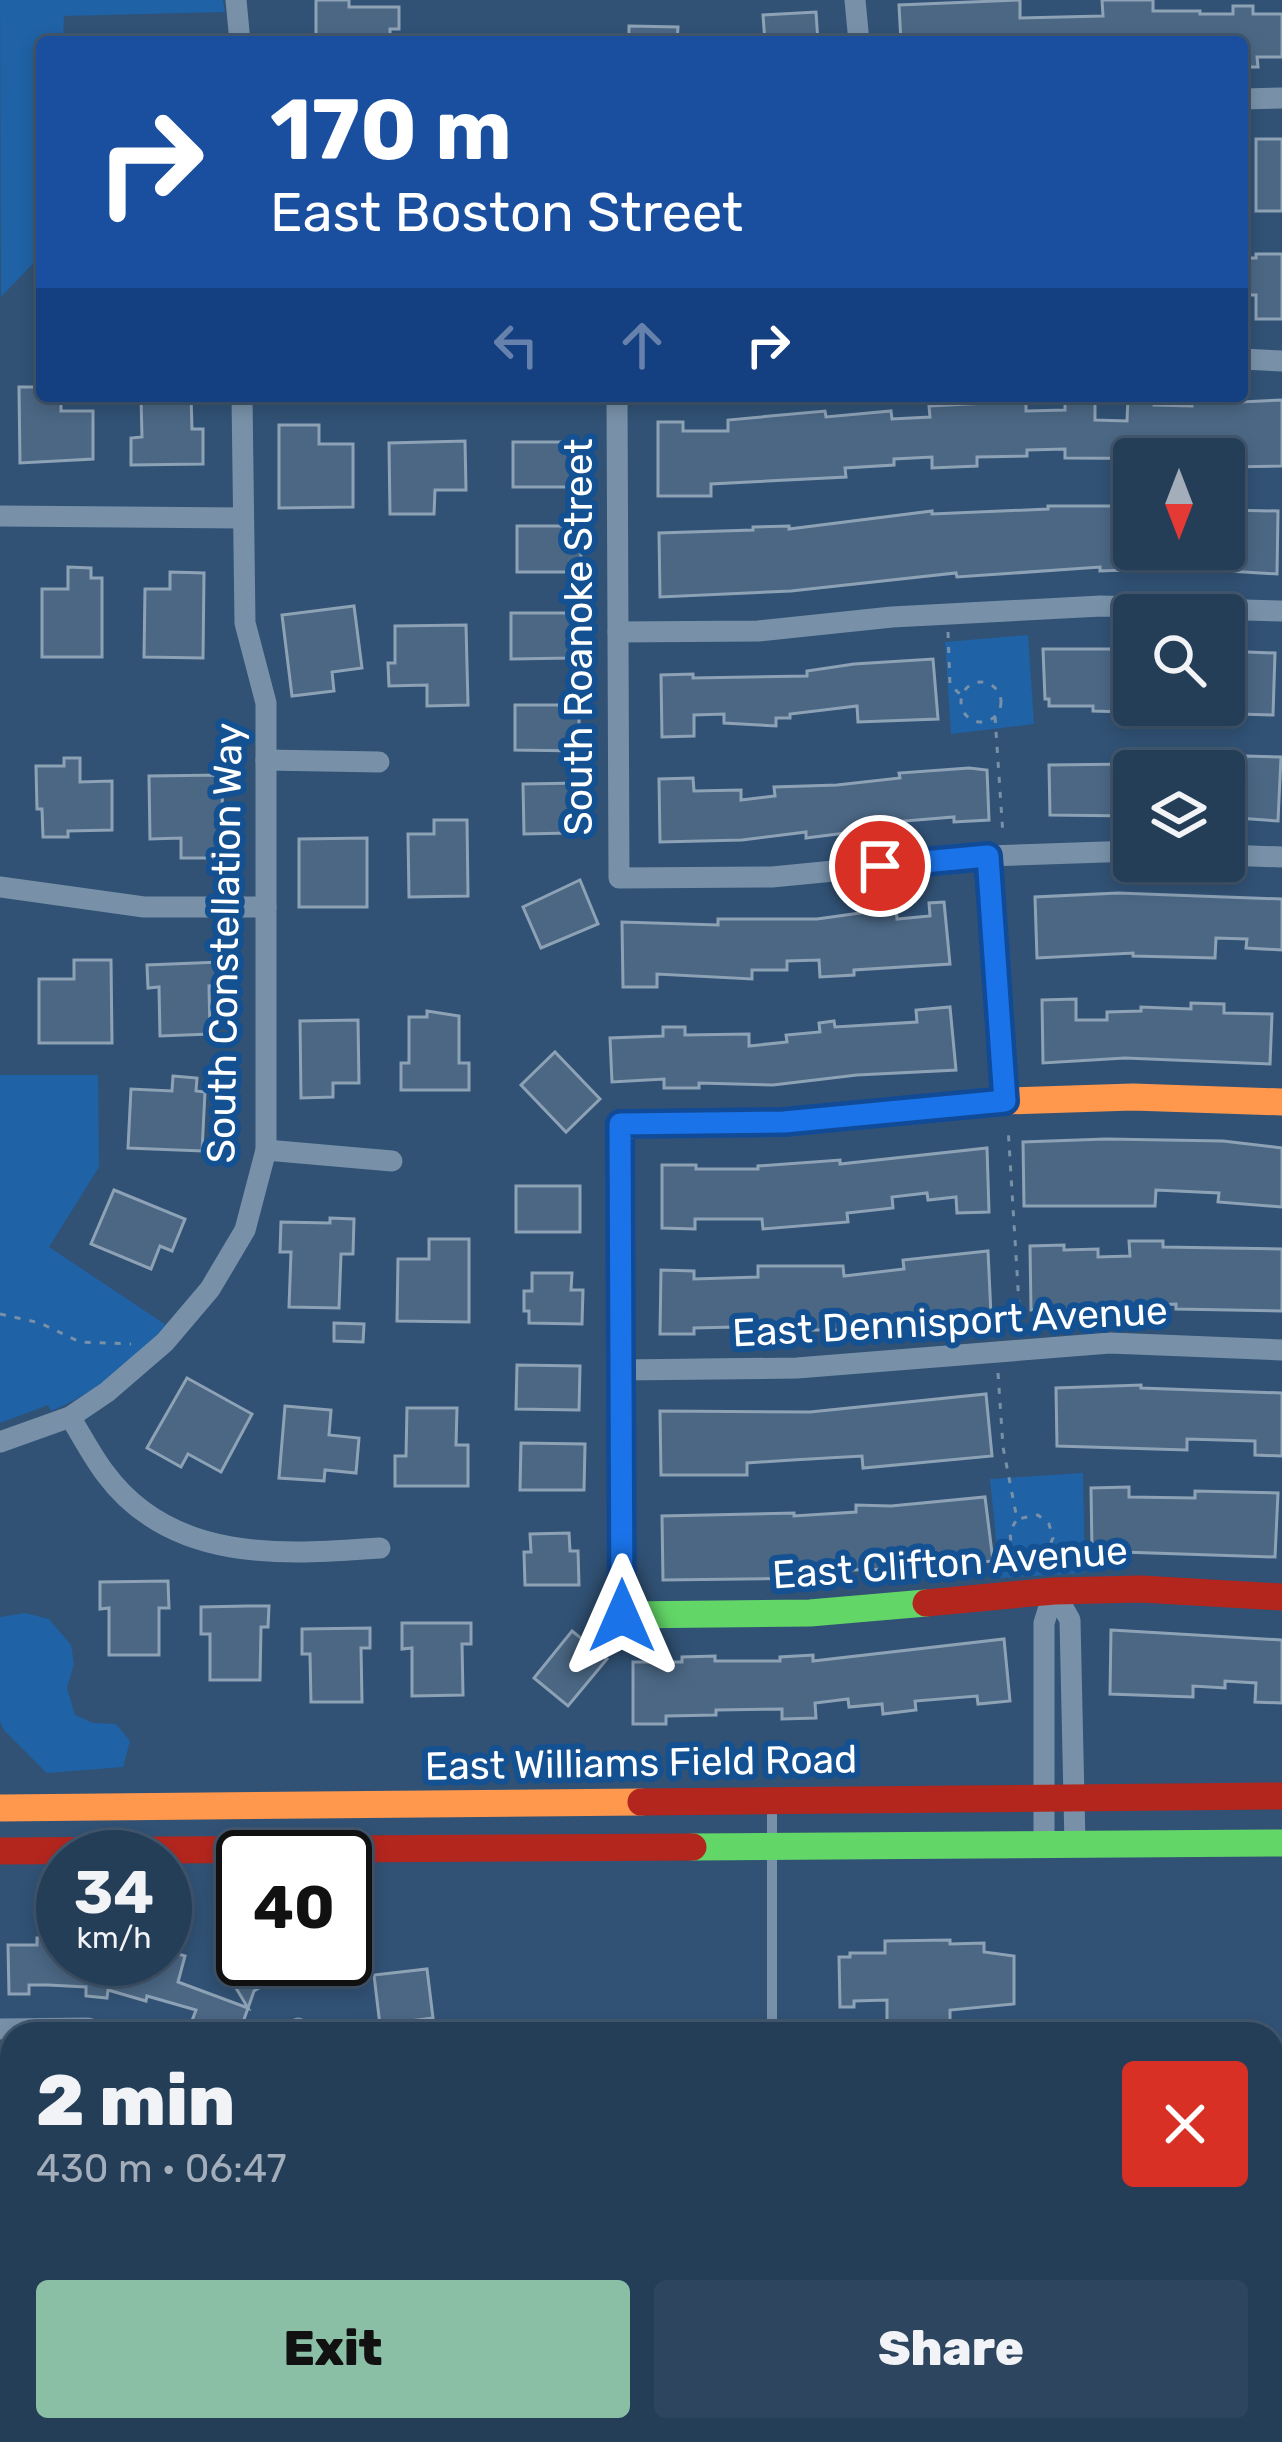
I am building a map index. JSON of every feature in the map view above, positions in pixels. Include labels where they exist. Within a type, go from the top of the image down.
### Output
[{"type":"main road","points":[[621,1370],[620,1124],[784,1122],[1005,1101],[1133,1097],[1282,1102]]},
{"type":"main road","name":"East Clifton Avenue","points":[[621,1370],[622,1616],[810,1613],[1054,1591],[1142,1589],[1282,1597]]},
{"type":"main road","name":"East Williams Field Road","points":[[0,1808],[1282,1796]]},
{"type":"main road","name":"East Williams Field Road","points":[[0,1851],[1282,1843]]},
{"type":"street","points":[[236,0],[240,36]]},
{"type":"street","points":[[854,0],[858,36]]},
{"type":"street","points":[[1248,99],[1282,98]]},
{"type":"street","points":[[1248,359],[1282,361]]},
{"type":"street","name":"South Constellation Way","points":[[0,1442],[70,1417],[164,1342],[210,1289],[245,1230],[266,1150],[266,703],[245,623],[242,402]]},
{"type":"street","name":"South Roanoke Street","points":[[617,402],[620,878],[772,877],[995,849]]},
{"type":"street","points":[[0,516],[242,518]]},
{"type":"street","points":[[618,632],[758,631],[892,617],[1101,606],[1282,611]]},
{"type":"street","points":[[266,760],[380,762]]},
{"type":"street","points":[[1005,1101],[995,849],[1113,851]]},
{"type":"street","points":[[1245,856],[1282,857]]},
{"type":"street","points":[[0,887],[144,907],[266,907]]},
{"type":"street","points":[[266,1150],[392,1161]]},
{"type":"street","name":"East Dennisport Avenue","points":[[621,1370],[797,1367],[1110,1343],[1282,1350]]},
{"type":"street","points":[[70,1417],[106,1476],[149,1518],[222,1548],[286,1555],[380,1548]]},
{"type":"street","points":[[1054,1591],[1070,1619],[1075,1844]]},
{"type":"street","points":[[1044,1844],[1044,1623],[1054,1591]]},
{"type":"lane","points":[[772,1801],[772,2022]]},
{"type":"path","points":[[948,632],[950,685],[963,695]]},
{"type":"path","points":[[963,695],[978,683],[991,685],[1001,700],[995,717],[995,849]]},
{"type":"path","points":[[963,695],[963,709],[971,719],[984,722],[995,717]]},
{"type":"path","points":[[998,1337],[997,1328],[1017,1325],[1020,1320],[1005,1101]]},
{"type":"path","points":[[0,1314],[40,1323],[80,1342],[137,1344]]},
{"type":"path","points":[[997,1366],[1003,1447],[1018,1519],[1010,1531],[1015,1550],[1033,1557],[1047,1551],[1053,1538],[1049,1524],[1038,1515],[1018,1519]]},
{"type":"shaded area","points":[[0,0],[223,0],[225,12],[64,16],[63,36],[36,36],[36,260],[1,297]]},
{"type":"shaded area","points":[[1028,635],[1034,724],[951,734],[945,642]]},
{"type":"shaded area","points":[[0,1075],[98,1075],[99,1167],[49,1247],[166,1325],[128,1363],[83,1395],[51,1411],[48,1405],[0,1423]]},
{"type":"shaded area","points":[[1083,1473],[1085,1573],[1000,1578],[990,1479]]},
{"type":"shaded area","points":[[25,1613],[49,1619],[71,1645],[74,1664],[67,1688],[75,1715],[93,1723],[116,1724],[130,1741],[123,1767],[47,1773],[4,1730],[0,1722],[0,1617]]},
{"type":"building","points":[[316,0],[349,0],[349,7],[399,7],[399,29],[390,29],[390,36],[316,36]]},
{"type":"building","points":[[1020,0],[1020,18],[1103,16],[1102,0],[1153,0],[1153,11],[1200,14],[1233,14],[1233,6],[1253,6],[1253,14],[1282,14],[1282,57],[1257,57],[1258,67],[1248,67],[1248,36],[901,36],[899,5]]},
{"type":"building","points":[[816,12],[818,36],[765,36],[763,15]]},
{"type":"building","points":[[629,26],[678,27],[677,36],[629,36]]},
{"type":"building","points":[[1256,139],[1282,139],[1282,211],[1256,211]]},
{"type":"building","points":[[1256,254],[1282,254],[1282,319],[1256,319],[1256,295],[1248,295],[1248,258]]},
{"type":"building","points":[[19,387],[36,387],[36,402],[61,402],[61,411],[93,411],[93,459],[20,463]]},
{"type":"building","points":[[1282,400],[1282,466],[1245,467],[1245,438],[1113,438],[1113,458],[1065,458],[1065,449],[977,457],[977,466],[932,468],[932,457],[894,459],[894,465],[845,468],[846,477],[711,484],[711,496],[658,496],[658,422],[683,422],[683,431],[728,431],[728,420],[825,411],[826,417],[891,411],[892,419],[930,417],[929,406],[1026,402],[1026,411],[1065,410],[1065,402],[1095,402],[1095,420],[1127,421],[1128,402],[1192,406],[1192,402]]},
{"type":"building","points":[[141,402],[191,402],[192,429],[203,429],[203,464],[131,465],[131,438],[142,437]]},
{"type":"building","points":[[279,425],[319,425],[319,444],[353,444],[353,507],[279,508]]},
{"type":"building","points":[[465,441],[466,490],[435,490],[434,514],[390,514],[389,443]]},
{"type":"building","points":[[513,442],[570,442],[570,449],[577,449],[578,487],[513,487]]},
{"type":"building","points":[[1113,506],[1113,570],[1127,570],[1100,571],[1100,567],[957,577],[956,573],[791,591],[660,597],[659,533],[789,529],[932,511]]},
{"type":"building","points":[[1245,510],[1278,511],[1277,574],[1212,570],[1245,570]]},
{"type":"building","points":[[517,526],[581,526],[581,572],[517,572]]},
{"type":"building","points":[[68,567],[91,568],[91,578],[102,578],[102,657],[42,657],[42,589],[68,589]]},
{"type":"building","points":[[170,572],[204,573],[203,658],[144,657],[145,589],[170,589]]},
{"type":"building","points":[[354,606],[362,668],[332,672],[334,691],[292,696],[282,615]]},
{"type":"building","points":[[511,613],[573,613],[573,658],[511,659]]},
{"type":"building","points":[[466,625],[468,705],[427,706],[427,685],[389,686],[388,663],[395,663],[395,626]]},
{"type":"building","points":[[1043,649],[1113,649],[1113,712],[1093,711],[1093,706],[1049,706]]},
{"type":"building","points":[[1245,652],[1275,653],[1273,715],[1245,714]]},
{"type":"building","points":[[933,659],[938,719],[858,722],[857,706],[790,714],[790,718],[776,718],[776,726],[724,723],[724,714],[694,715],[694,736],[662,737],[661,675],[807,676],[807,671],[854,664]]},
{"type":"building","points":[[515,705],[579,705],[579,751],[515,750]]},
{"type":"building","points":[[1246,756],[1281,757],[1278,821],[1245,819]]},
{"type":"building","points":[[64,758],[80,758],[80,782],[112,781],[112,830],[43,837],[36,766],[64,766]]},
{"type":"building","points":[[1113,764],[1113,816],[1050,815],[1049,765]]},
{"type":"building","points":[[987,770],[989,820],[954,822],[954,817],[892,822],[893,827],[806,838],[806,832],[742,840],[660,842],[659,779],[693,778],[694,791],[741,790],[741,800],[775,796],[774,787],[837,785],[900,778],[899,773]]},
{"type":"building","points":[[222,775],[223,858],[181,858],[181,838],[150,839],[149,776]]},
{"type":"building","points":[[580,783],[581,817],[570,817],[570,833],[524,834],[523,784]]},
{"type":"building","points":[[434,820],[467,820],[468,896],[409,897],[408,834],[434,834]]},
{"type":"building","points":[[367,838],[367,907],[299,907],[299,839]]},
{"type":"building","points":[[580,880],[598,924],[541,948],[523,907]]},
{"type":"building","points":[[1118,893],[1282,899],[1282,950],[1246,948],[1247,939],[1216,938],[1215,958],[1133,953],[1037,958],[1035,897]]},
{"type":"building","points":[[944,902],[950,964],[820,977],[819,960],[787,961],[787,970],[752,970],[752,979],[657,974],[657,987],[623,987],[622,922],[718,925],[718,919],[817,919],[896,908],[897,919],[930,916],[929,903]]},
{"type":"building","points":[[74,960],[111,960],[112,1043],[39,1043],[39,979],[74,979]]},
{"type":"building","points":[[220,962],[221,985],[209,986],[210,1034],[160,1036],[159,987],[148,988],[147,965]]},
{"type":"building","points":[[1076,999],[1076,1020],[1107,1020],[1107,1012],[1141,1011],[1141,1007],[1191,1009],[1191,1003],[1224,1004],[1224,1013],[1272,1014],[1270,1064],[1125,1058],[1043,1063],[1042,1000]]},
{"type":"building","points":[[950,1007],[956,1070],[773,1085],[699,1083],[699,1088],[664,1088],[664,1079],[612,1082],[610,1038],[663,1036],[663,1027],[685,1027],[685,1035],[749,1034],[749,1046],[787,1042],[786,1035],[820,1032],[819,1023],[834,1021],[835,1027],[917,1022],[916,1010]]},
{"type":"building","points":[[427,1011],[459,1016],[459,1063],[469,1063],[469,1090],[401,1090],[401,1063],[409,1063],[409,1017],[427,1017]]},
{"type":"building","points":[[358,1020],[359,1083],[333,1083],[333,1097],[301,1098],[300,1021]]},
{"type":"building","points":[[555,1052],[600,1099],[566,1132],[521,1085]]},
{"type":"building","points":[[173,1076],[197,1078],[196,1091],[205,1092],[202,1151],[128,1148],[131,1089],[172,1091]]},
{"type":"building","points":[[1223,1141],[1282,1148],[1282,1207],[1218,1202],[1219,1193],[1156,1190],[1155,1206],[1024,1206],[1023,1142]]},
{"type":"building","points":[[987,1148],[989,1212],[957,1213],[956,1197],[928,1200],[927,1193],[892,1197],[893,1208],[847,1213],[848,1222],[763,1229],[762,1219],[695,1219],[695,1229],[662,1228],[662,1165],[758,1169]]},
{"type":"building","points":[[516,1186],[580,1186],[580,1232],[516,1232]]},
{"type":"building","points":[[114,1190],[185,1219],[172,1251],[160,1246],[151,1269],[91,1244]]},
{"type":"building","points":[[330,1218],[354,1219],[353,1254],[341,1254],[339,1308],[289,1307],[291,1252],[280,1252],[281,1222],[330,1223]]},
{"type":"building","points":[[429,1239],[469,1239],[469,1322],[397,1321],[398,1259],[429,1259]]},
{"type":"building","points":[[1129,1241],[1163,1241],[1163,1247],[1282,1249],[1282,1311],[1176,1309],[1176,1304],[1031,1310],[1030,1246],[1064,1245],[1064,1250],[1098,1249],[1098,1257],[1130,1256]]},
{"type":"building","points":[[988,1251],[991,1315],[957,1314],[845,1330],[734,1327],[660,1334],[661,1270],[694,1271],[694,1279],[758,1277],[758,1266],[843,1266],[844,1276],[904,1269],[903,1260]]},
{"type":"building","points":[[532,1273],[572,1273],[571,1290],[583,1290],[582,1324],[529,1323],[524,1291],[532,1291]]},
{"type":"building","points":[[334,1323],[364,1324],[363,1342],[334,1341]]},
{"type":"building","points":[[517,1365],[580,1366],[579,1410],[516,1409]]},
{"type":"building","points":[[187,1378],[252,1414],[221,1472],[188,1454],[181,1467],[147,1448]]},
{"type":"building","points":[[1141,1385],[1282,1393],[1282,1456],[1255,1455],[1255,1441],[1187,1439],[1187,1450],[1057,1446],[1056,1388]]},
{"type":"building","points":[[986,1394],[992,1456],[863,1468],[862,1456],[792,1460],[747,1463],[747,1475],[661,1475],[660,1411],[810,1412]]},
{"type":"building","points":[[285,1406],[331,1410],[329,1435],[359,1438],[356,1473],[325,1470],[324,1481],[279,1478]]},
{"type":"building","points":[[407,1408],[457,1408],[456,1445],[468,1445],[468,1486],[395,1486],[395,1456],[406,1456]]},
{"type":"building","points":[[521,1443],[585,1444],[584,1490],[520,1490]]},
{"type":"building","points":[[1129,1487],[1129,1497],[1195,1498],[1195,1491],[1278,1493],[1275,1557],[1092,1551],[1091,1488]]},
{"type":"building","points":[[985,1497],[993,1561],[845,1570],[845,1576],[811,1578],[663,1580],[662,1516],[794,1516],[856,1512],[856,1505]]},
{"type":"building","points":[[569,1533],[570,1551],[578,1551],[579,1585],[525,1585],[524,1552],[531,1552],[530,1534]]},
{"type":"building","points":[[168,1581],[169,1608],[159,1608],[159,1655],[109,1655],[109,1608],[100,1609],[100,1582]]},
{"type":"building","points":[[269,1606],[268,1627],[261,1627],[260,1680],[210,1680],[210,1634],[201,1634],[201,1607]]},
{"type":"building","points":[[402,1623],[471,1623],[471,1644],[462,1644],[463,1695],[412,1696],[412,1648],[402,1649]]},
{"type":"building","points":[[370,1628],[370,1648],[361,1648],[362,1702],[311,1702],[310,1654],[302,1654],[302,1629]]},
{"type":"building","points":[[1111,1630],[1282,1640],[1282,1703],[1255,1702],[1256,1683],[1225,1681],[1225,1688],[1193,1686],[1193,1697],[1110,1694]]},
{"type":"building","points":[[572,1631],[607,1659],[568,1706],[534,1678]]},
{"type":"building","points":[[1004,1639],[1010,1701],[978,1704],[977,1696],[915,1701],[916,1710],[883,1714],[882,1704],[849,1707],[848,1699],[815,1703],[816,1718],[782,1719],[782,1709],[716,1710],[716,1715],[666,1716],[666,1724],[633,1724],[633,1662],[715,1656],[715,1661],[780,1661],[780,1657],[813,1655],[813,1661]]},
{"type":"building","points":[[885,1941],[984,1943],[984,1952],[1014,1956],[1014,2004],[950,2010],[950,2022],[887,2022],[887,2000],[854,2001],[854,2007],[840,2007],[839,1957],[885,1953]]},
{"type":"building","points":[[8,1945],[36,1945],[36,1985],[29,1985],[29,1994],[9,1994]]},
{"type":"building","points":[[427,1969],[433,2018],[380,2022],[374,1975]]},
{"type":"building","points":[[67,1986],[189,1986],[248,2008],[235,1986],[262,1986],[254,1991],[243,2022],[192,2022],[196,2010],[108,1990],[107,1998],[86,1996],[86,1987]]},
{"type":"traffic: fast","points":[[621,1269],[622,1615],[810,1613],[926,1603]]},
{"type":"traffic: fast","points":[[693,1847],[1282,1843]]},
{"type":"traffic: slow","points":[[621,1269],[620,1124],[784,1122],[1005,1101],[1133,1097],[1282,1102]]},
{"type":"traffic: slow","points":[[0,1808],[641,1802]]},
{"type":"traffic: jam","points":[[926,1603],[1054,1591],[1141,1589],[1282,1597]]},
{"type":"traffic: jam","points":[[641,1802],[1282,1796]]},
{"type":"traffic: jam","points":[[0,1851],[693,1847]]},
{"type":"route","points":[[622,1616],[620,1124],[784,1122],[1005,1101],[988,856],[880,866]]}]
